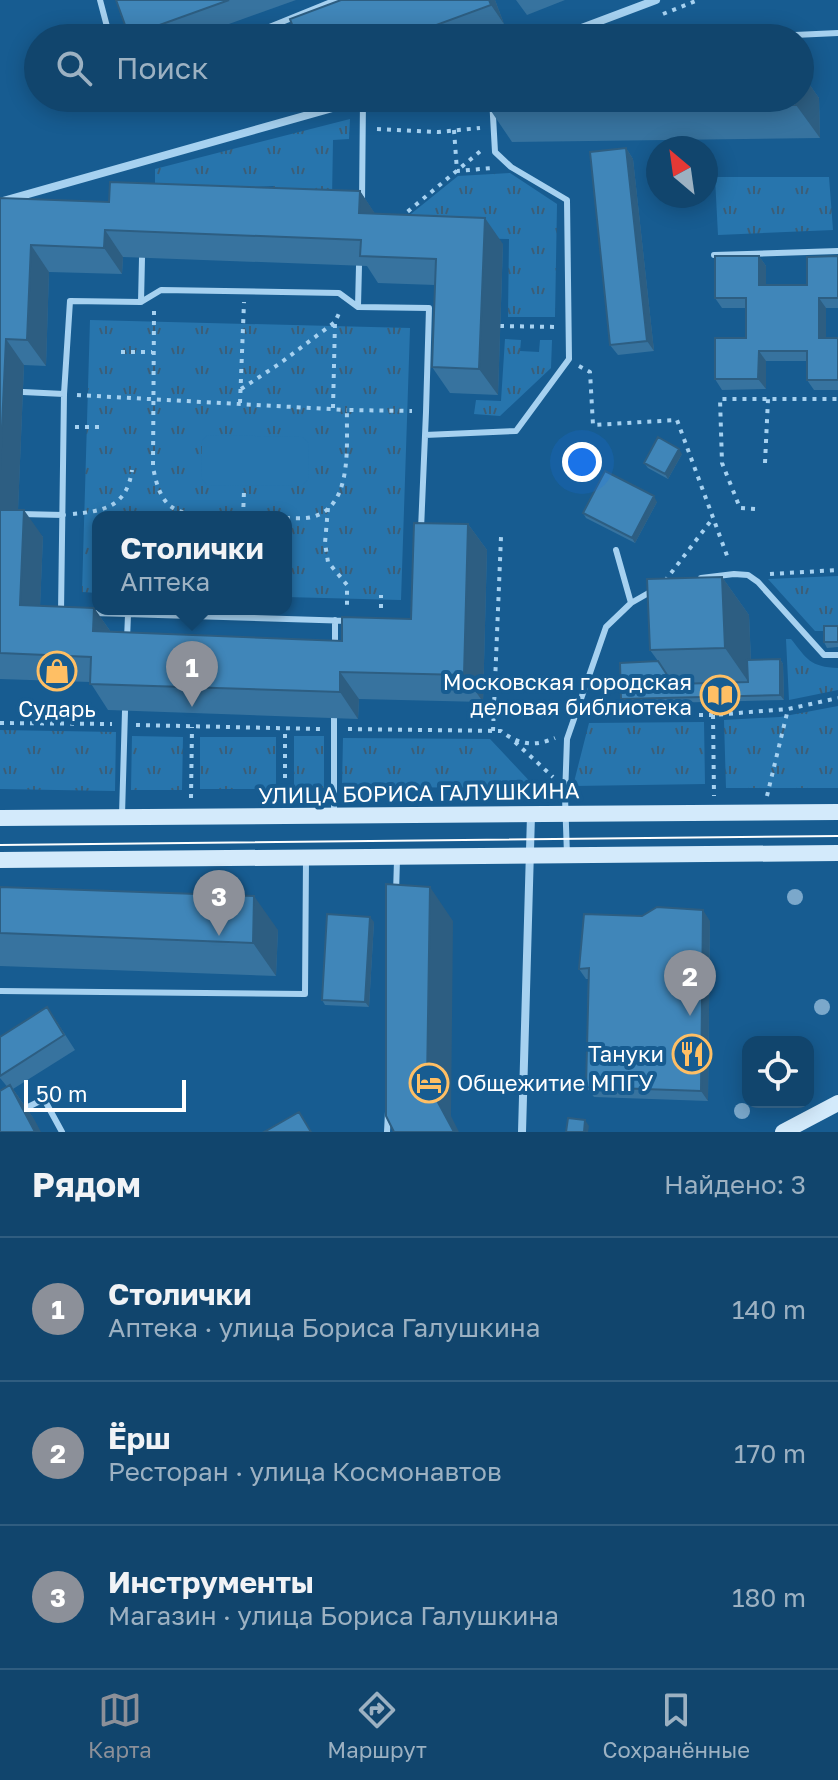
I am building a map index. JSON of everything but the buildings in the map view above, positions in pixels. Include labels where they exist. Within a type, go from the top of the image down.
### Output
[{"type":"main road","name":"УЛИЦА БОРИСА ГАЛУШКИНА","points":[[0,818],[838,812]]},
{"type":"main road","points":[[0,860],[838,853]]},
{"type":"main road","points":[[783,1132],[838,1103]]},
{"type":"street","points":[[592,24],[656,0]]},
{"type":"street","points":[[0,202],[320,112]]},
{"type":"street","points":[[522,1132],[531,814]]},
{"type":"lane","points":[[100,0],[106,24]]},
{"type":"lane","points":[[277,24],[336,0]]},
{"type":"lane","points":[[814,34],[838,33]]},
{"type":"lane","points":[[361,207],[365,112]]},
{"type":"lane","points":[[425,435],[516,431],[569,359],[567,200],[511,167],[495,152],[493,112]]},
{"type":"lane","points":[[714,255],[838,251]]},
{"type":"lane","points":[[141,302],[142,258]]},
{"type":"lane","points":[[358,307],[359,266]]},
{"type":"lane","points":[[92,613],[61,612],[64,394],[70,301],[141,302],[161,290],[339,293],[358,307],[429,308],[417,623],[128,615],[126,644]]},
{"type":"lane","points":[[23,392],[64,394]]},
{"type":"lane","points":[[18,514],[63,515]]},
{"type":"lane","points":[[616,550],[631,603]]},
{"type":"lane","points":[[693,579],[748,575],[758,582],[824,655],[838,655]]},
{"type":"lane","points":[[567,855],[567,739],[606,627],[631,603],[661,586]]},
{"type":"lane","points":[[335,620],[335,651]]},
{"type":"lane","points":[[122,817],[125,711]]},
{"type":"lane","points":[[334,718],[334,816]]},
{"type":"lane","points":[[0,991],[305,994],[306,857]]},
{"type":"lane","points":[[396,893],[397,857]]},
{"type":"lane","points":[[11,1116],[44,1099],[62,1132]]},
{"type":"lane","points":[[387,1132],[388,1100]]},
{"type":"path","points":[[363,128],[438,132],[494,127]]},
{"type":"path","points":[[454,130],[457,171]]},
{"type":"path","points":[[395,222],[495,140]]},
{"type":"path","points":[[457,171],[511,167]]},
{"type":"path","points":[[161,290],[153,314],[153,467],[157,488],[178,511]]},
{"type":"path","points":[[240,403],[245,292]]},
{"type":"path","points":[[333,408],[335,322],[347,298]]},
{"type":"path","points":[[241,389],[335,322]]},
{"type":"path","points":[[500,326],[568,328]]},
{"type":"path","points":[[121,352],[152,352]]},
{"type":"path","points":[[569,359],[590,372],[593,425],[677,420],[734,574]]},
{"type":"path","points":[[64,394],[426,412]]},
{"type":"path","points":[[755,509],[740,508],[722,463],[720,399],[838,399]]},
{"type":"path","points":[[765,463],[768,399]]},
{"type":"path","points":[[292,518],[313,517],[338,497],[346,469],[347,410]]},
{"type":"path","points":[[64,426],[101,427]]},
{"type":"path","points":[[100,511],[122,497],[130,485],[132,470]]},
{"type":"path","points":[[243,511],[244,491]]},
{"type":"path","points":[[171,511],[172,507]]},
{"type":"path","points":[[328,508],[325,543],[328,562],[347,585],[346,621]]},
{"type":"path","points":[[63,515],[92,513]]},
{"type":"path","points":[[661,586],[713,518]]},
{"type":"path","points":[[493,731],[501,537]]},
{"type":"path","points":[[748,575],[838,570]]},
{"type":"path","points":[[575,716],[713,715],[788,709],[838,698]]},
{"type":"path","points":[[766,798],[788,709]]},
{"type":"path","points":[[713,715],[714,798]]},
{"type":"path","points":[[0,723],[501,731],[565,789]]},
{"type":"path","points":[[191,800],[192,726]]},
{"type":"path","points":[[285,729],[285,800]]},
{"type":"path","points":[[514,741],[533,744],[547,742],[569,733]]},
{"type":"green space","points":[[350,119],[349,139],[333,140],[332,198],[283,197],[273,186],[155,195],[155,169]]},
{"type":"green space","points":[[510,173],[557,204],[555,317],[508,317],[509,239],[391,237],[391,230],[458,176]]},
{"type":"green space","points":[[718,177],[829,177],[833,230],[718,235]]},
{"type":"green space","points":[[90,320],[410,328],[401,600],[292,597],[292,511],[92,511],[92,593],[82,592]]},
{"type":"green space","points":[[505,339],[521,340],[520,351],[539,352],[540,340],[552,340],[551,368],[500,416],[474,414],[476,400],[501,401]]},
{"type":"green space","points":[[207,435],[302,437],[309,443],[308,480],[301,486],[207,485],[201,478],[202,441]]},
{"type":"green space","points":[[838,576],[838,631],[815,631],[768,579]]},
{"type":"green space","points":[[786,639],[791,639],[815,664],[838,668],[838,690],[789,700]]},
{"type":"green space","points":[[838,706],[838,788],[726,788],[724,720],[780,717]]},
{"type":"green space","points":[[704,722],[705,784],[573,786],[589,723]]},
{"type":"green space","points":[[0,730],[116,732],[115,791],[0,789]]},
{"type":"green space","points":[[132,736],[183,737],[182,790],[131,790]]},
{"type":"green space","points":[[294,736],[324,736],[324,788],[294,788]]},
{"type":"green space","points":[[200,737],[276,737],[276,789],[200,789]]},
{"type":"green space","points":[[343,738],[490,739],[536,788],[342,787]]},
{"type":"tram line","points":[[0,845],[838,836]]},
{"type":"place","name":"Сударь","points":[[57,671]]},
{"type":"place","name":"Московская городская деловая библиотека","points":[[720,695]]},
{"type":"place","name":"Столички","points":[[192,707]]},
{"type":"place","name":"Инструменты","points":[[219,936]]},
{"type":"place","name":"Ёрш","points":[[690,1016]]},
{"type":"place","name":"Тануки","points":[[692,1054]]},
{"type":"place","name":"Общежитие МПГУ","points":[[429,1083]]}]
